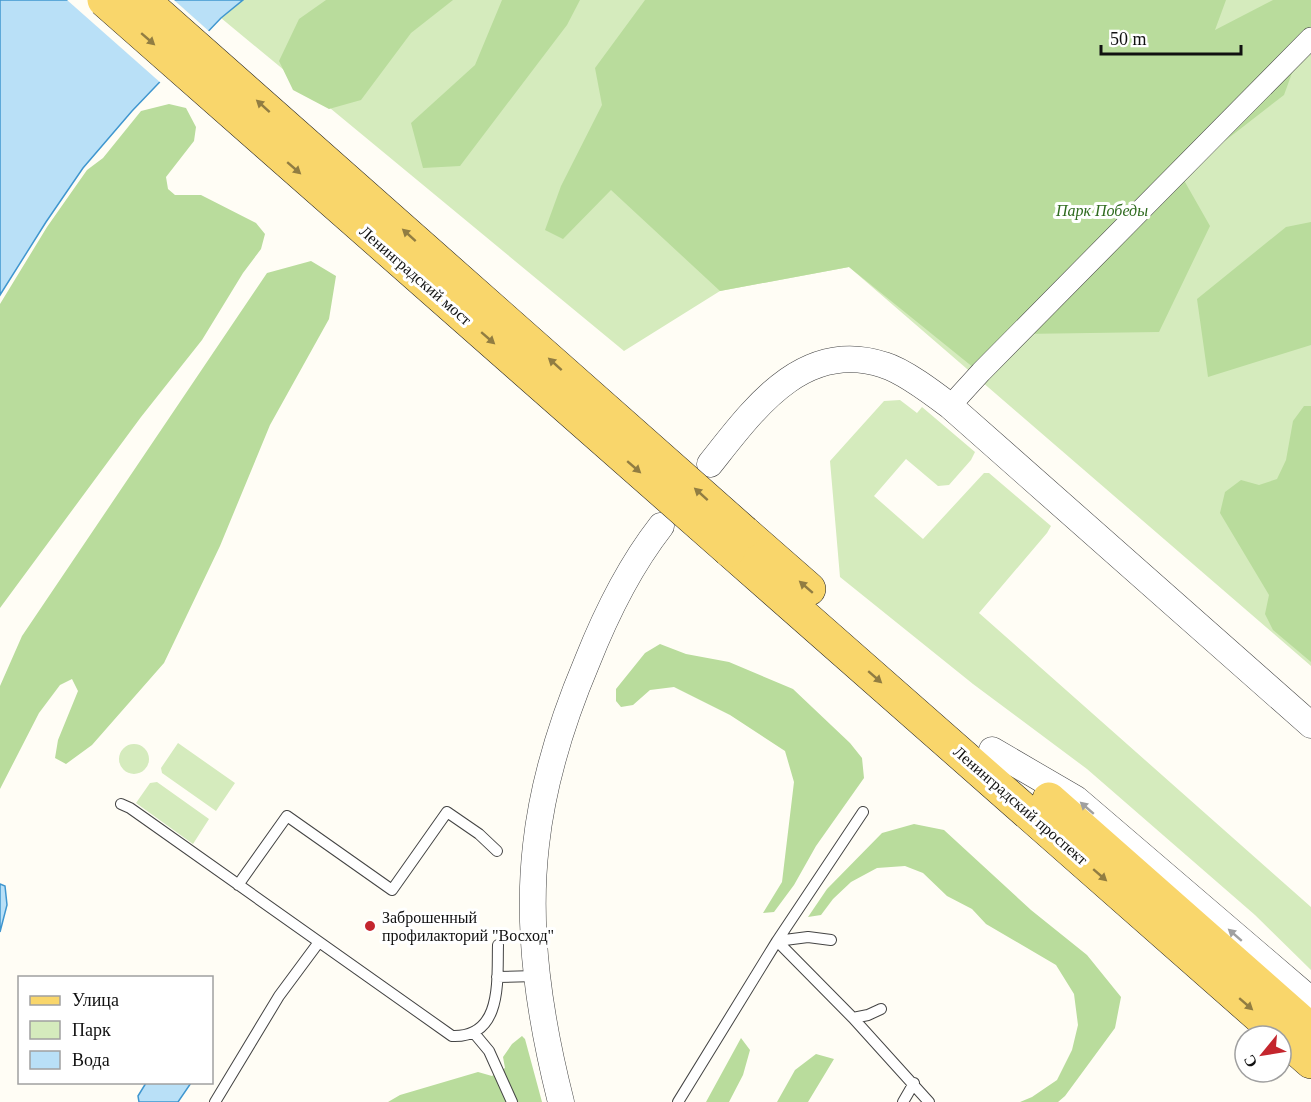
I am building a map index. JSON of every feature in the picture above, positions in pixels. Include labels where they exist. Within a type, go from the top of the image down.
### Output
[{"type":"main road","name":"Ленинградский мост","points":[[104,0],[737,541]]},
{"type":"main road","name":"Ленинградский мост","points":[[143,0],[737,541]]},
{"type":"main road","name":"Ленинградский проспект","points":[[737,541],[992,750],[1311,1030]]},
{"type":"main road","name":"Ленинградский проспект","points":[[737,541],[1311,1062]]},
{"type":"street","points":[[950,406],[1311,38]]},
{"type":"street","points":[[710,464],[766,396],[788,379],[836,360],[863,360],[885,365],[929,390],[950,406],[1311,725]]},
{"type":"street","points":[[561,1102],[548,1050],[537,976],[533,899],[535,846],[544,789],[559,735],[601,627],[627,577],[661,526]]},
{"type":"street","points":[[992,750],[1076,799],[1311,1000]]},
{"type":"lane","points":[[121,804],[130,808],[452,1036],[462,1037],[481,1029],[491,1013],[498,994],[498,945]]},
{"type":"lane","points":[[238,885],[287,816],[392,890],[447,812],[480,834],[497,851]]},
{"type":"lane","points":[[678,1102],[777,941],[863,812]]},
{"type":"lane","points":[[777,941],[808,937],[831,940]]},
{"type":"lane","points":[[777,941],[853,1018],[929,1102]]},
{"type":"lane","points":[[215,1102],[279,996],[319,942]]},
{"type":"lane","points":[[497,977],[537,976]]},
{"type":"lane","points":[[853,1018],[868,1015],[880,1009]]},
{"type":"lane","points":[[474,1033],[489,1051],[512,1102]]},
{"type":"lane","points":[[903,1102],[914,1083]]},
{"type":"green space","name":"Парк Победы","points":[[243,0],[1311,0],[1311,666],[849,267],[720,291],[624,351],[221,18]]},
{"type":"green space","points":[[326,0],[453,0],[411,33],[361,100],[329,109],[293,90],[279,61],[299,19]]},
{"type":"green space","points":[[502,0],[580,0],[567,25],[460,166],[423,168],[411,123],[475,65]]},
{"type":"green space","points":[[645,0],[1226,0],[1215,30],[1273,0],[1311,0],[1311,37],[1300,51],[1284,95],[1181,175],[1210,226],[1159,332],[1021,334],[974,368],[849,267],[720,291],[611,190],[563,239],[545,230],[561,186],[602,105],[595,68]]},
{"type":"green space","points":[[169,104],[186,108],[196,127],[194,141],[166,177],[168,189],[175,195],[201,195],[256,223],[265,234],[261,249],[243,273],[202,340],[141,417],[0,608],[0,304],[47,227],[87,170],[103,158],[141,111]]},
{"type":"green space","points":[[1311,222],[1311,345],[1208,377],[1197,299],[1286,227]]},
{"type":"green space","points":[[311,261],[336,276],[329,319],[270,425],[220,546],[164,663],[92,745],[66,764],[55,758],[58,740],[78,691],[72,679],[60,685],[39,713],[0,789],[0,686],[22,636],[267,273]]},
{"type":"green space","points":[[900,400],[917,413],[922,407],[975,452],[971,460],[949,485],[938,486],[906,459],[874,496],[923,539],[984,473],[989,473],[1051,526],[979,613],[1311,907],[1311,970],[1255,915],[1087,769],[973,684],[840,577],[830,461],[884,401]]},
{"type":"green space","points":[[1304,406],[1311,406],[1311,662],[1273,630],[1265,614],[1269,595],[1220,513],[1225,492],[1241,480],[1259,485],[1277,479],[1286,460],[1293,421]]},
{"type":"green space","points":[[660,644],[686,654],[729,662],[793,689],[850,743],[862,758],[864,778],[816,846],[794,885],[774,912],[763,913],[782,882],[794,782],[785,751],[730,715],[674,687],[650,690],[633,705],[621,707],[616,701],[616,689],[645,653]]},
{"type":"green space","points":[[178,743],[235,783],[216,811],[162,773],[161,768]]},
{"type":"green space","points":[[134,744],[145,748],[149,759],[145,770],[134,774],[123,770],[119,759],[123,748]]},
{"type":"green space","points":[[157,782],[209,819],[193,844],[136,803],[150,783]]},
{"type":"green space","points":[[914,824],[944,830],[1031,910],[1087,955],[1121,997],[1115,1028],[1065,1096],[1058,1102],[1020,1102],[1032,1097],[1057,1080],[1072,1050],[1078,1025],[1074,994],[1056,965],[986,924],[972,909],[947,896],[923,873],[905,866],[877,868],[851,882],[833,899],[821,915],[808,917],[827,889],[882,833]]},
{"type":"green space","points":[[522,1036],[525,1039],[542,1102],[388,1102],[400,1095],[478,1072],[492,1076],[505,1068],[503,1057],[512,1044]]},
{"type":"green space","points":[[741,1038],[750,1050],[743,1075],[729,1102],[706,1102]]},
{"type":"green space","points":[[816,1054],[834,1059],[808,1102],[777,1102],[795,1070]]},
{"type":"water","points":[[0,0],[243,0],[221,18],[132,111],[83,168],[0,295]]},
{"type":"water","points":[[0,884],[5,886],[7,905],[0,932]]},
{"type":"water","points":[[145,1084],[190,1084],[178,1102],[139,1102],[138,1096]]},
{"type":"pier","points":[[67,0],[174,0],[211,33],[162,84]]},
{"type":"place","name":"Заброшенный профилакторий \"Восход\"","points":[[370,926]]}]
